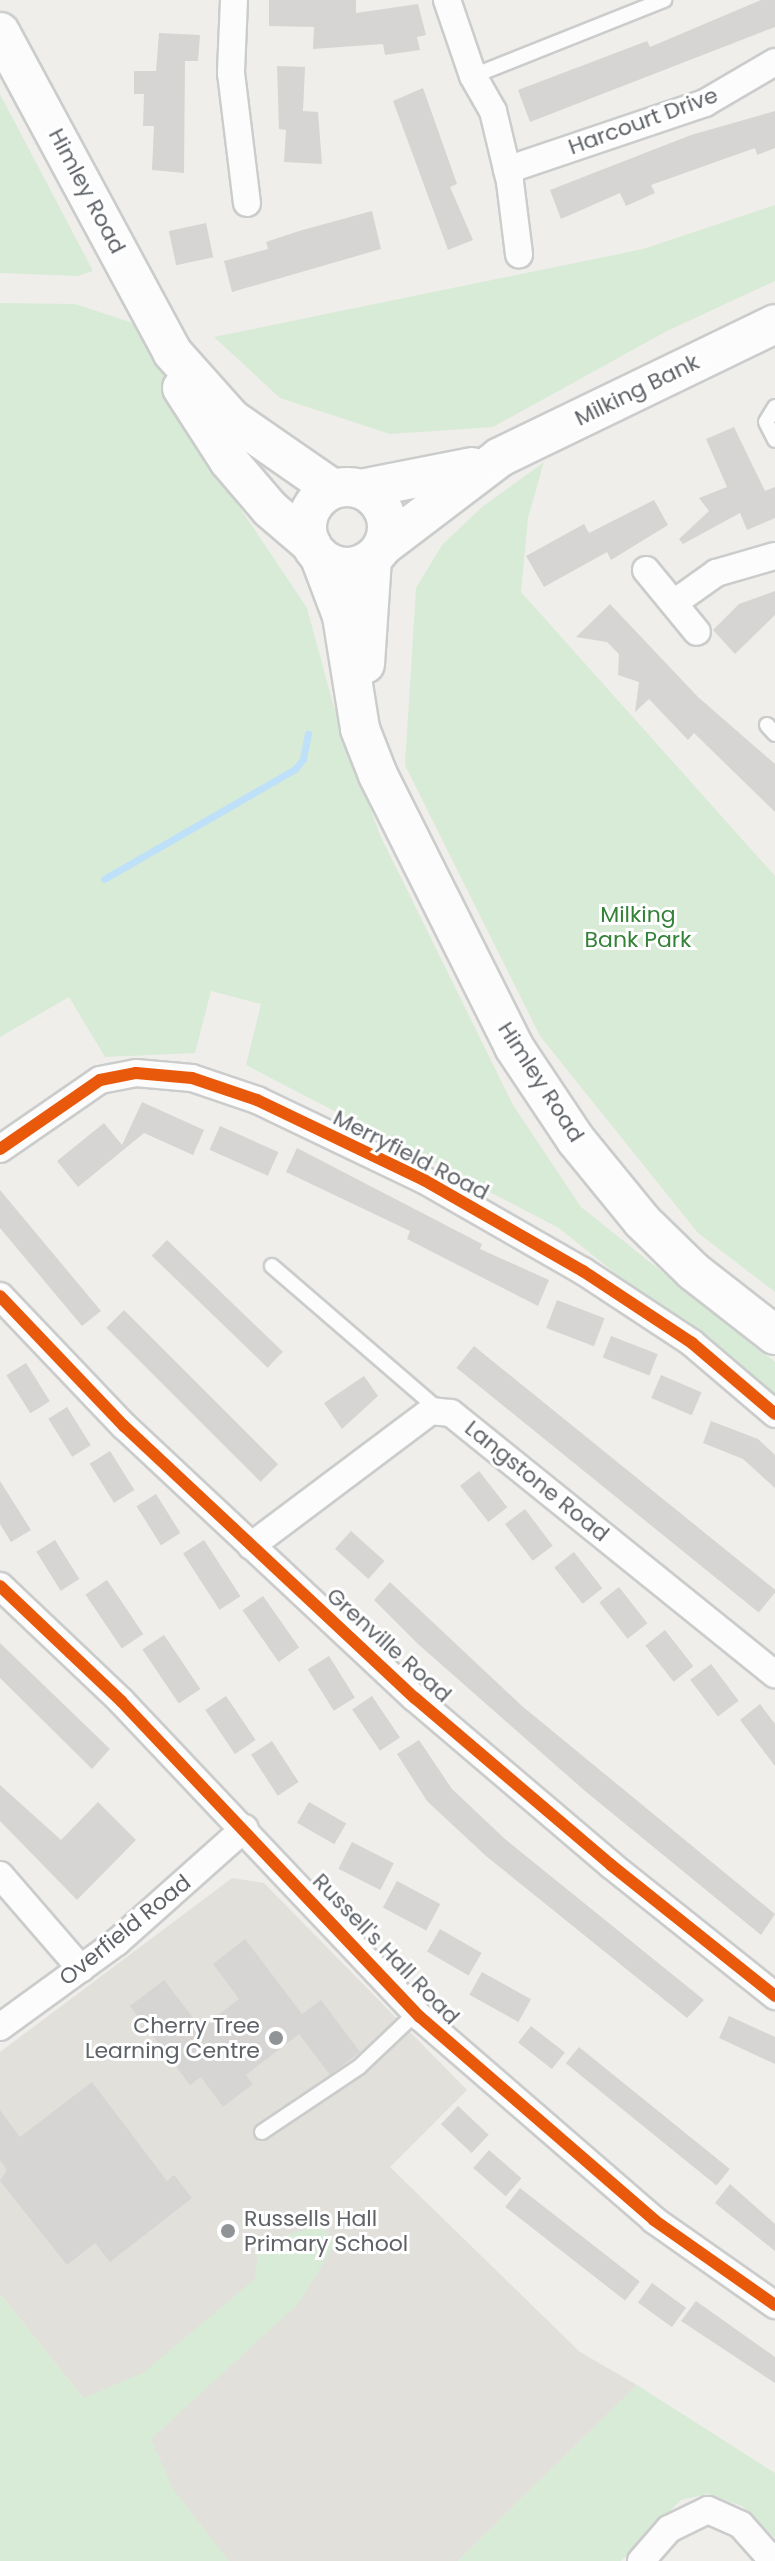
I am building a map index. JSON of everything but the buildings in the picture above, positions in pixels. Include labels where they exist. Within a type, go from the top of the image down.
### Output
[{"type":"main road","name":"Himley Road","points":[[0,32],[172,352],[232,419],[347,489]]},
{"type":"main road","name":"Milking Bank","points":[[347,489],[436,477],[500,457],[775,324]]},
{"type":"main road","name":"Himley Road","points":[[172,352],[178,382],[208,434],[270,509],[316,550],[342,616],[360,729],[378,775],[514,1047],[576,1140],[642,1221],[693,1271],[775,1335]]},
{"type":"main road","name":"Milking Bank","points":[[377,553],[500,457]]},
{"type":"main road","points":[[347,489],[385,511],[377,553],[342,566],[316,550],[307,532],[312,508],[347,489]]},
{"type":"main road","name":"Himley Road","points":[[377,553],[365,662],[378,775]]},
{"type":"street","points":[[234,0],[231,73],[247,203]]},
{"type":"street","points":[[447,0],[473,76],[493,111],[507,170],[519,254]]},
{"type":"street","name":"Harcourt Drive","points":[[507,170],[705,103],[775,62]]},
{"type":"street","points":[[674,603],[716,573],[775,556]]},
{"type":"street","points":[[646,570],[697,632]]},
{"type":"street","name":"Merryfield Road","points":[[0,1149],[100,1080],[136,1073],[192,1078],[244,1096],[424,1180],[583,1271],[692,1343],[775,1414]]},
{"type":"street","name":"Grenville Road","points":[[0,1296],[124,1426],[438,1718],[775,1996]]},
{"type":"street","name":"Langstone Road","points":[[251,1546],[431,1411],[451,1413],[775,1674]]},
{"type":"street","name":"Russell's Hall Road","points":[[0,1586],[245,1828],[416,2013],[654,2220],[775,2305]]},
{"type":"street","name":"Overfield Road","points":[[0,2027],[81,1969],[245,1828]]},
{"type":"street","points":[[0,1875],[81,1969]]},
{"type":"street","points":[[641,2561],[669,2529],[708,2510],[741,2525],[773,2561]]},
{"type":"lane","points":[[473,76],[664,0]]},
{"type":"lane","points":[[775,407],[766,422],[775,440]]},
{"type":"lane","points":[[272,1266],[441,1412]]},
{"type":"lane","points":[[262,2132],[359,2067],[416,2013]]},
{"type":"shaded area","name":"Russells Hall Primary School","points":[[232,1878],[264,1883],[467,2090],[390,2167],[580,2352],[637,2385],[458,2561],[213,2561],[0,2294],[0,2052]]},
{"type":"green space","points":[[0,94],[93,271],[78,276],[0,273]]},
{"type":"green space","points":[[775,205],[775,281],[667,331],[493,427],[390,434],[280,398],[214,337],[643,249]]},
{"type":"green space","points":[[0,303],[75,304],[136,324],[230,493],[307,608],[333,704],[380,835],[513,1105],[581,1207],[775,1362],[775,1402],[559,1228],[246,1065],[261,1004],[211,991],[195,1053],[105,1057],[69,997],[0,1037]]},
{"type":"green space","name":"Milking Bank Park","points":[[544,462],[528,518],[521,592],[775,876],[775,1292],[698,1233],[540,1036],[405,765],[416,588],[442,545],[482,507]]},
{"type":"green space","points":[[321,2225],[335,2244],[299,2303],[151,2439],[173,2489],[229,2561],[0,2561],[0,2294],[83,2398],[143,2373],[255,2279],[259,2243]]},
{"type":"green space","points":[[637,2385],[775,2473],[775,2538],[742,2506],[707,2494],[681,2500],[621,2561],[458,2561]]},
{"type":"waterway","points":[[104,879],[295,769],[303,759],[308,733]]},
{"type":"cycle path","points":[[0,1149],[100,1080],[136,1073],[192,1078],[257,1100],[424,1180],[583,1271],[692,1343],[775,1414]]},
{"type":"cycle path","points":[[0,1296],[124,1426],[415,1698],[611,1865],[775,1996]]},
{"type":"cycle path","points":[[0,1586],[121,1701],[420,2017],[654,2220],[775,2305]]},
{"type":"place","name":"Cherry Tree Learning Centre","points":[[276,2038]]},
{"type":"place","name":"Russells Hall Primary School","points":[[228,2231]]}]
